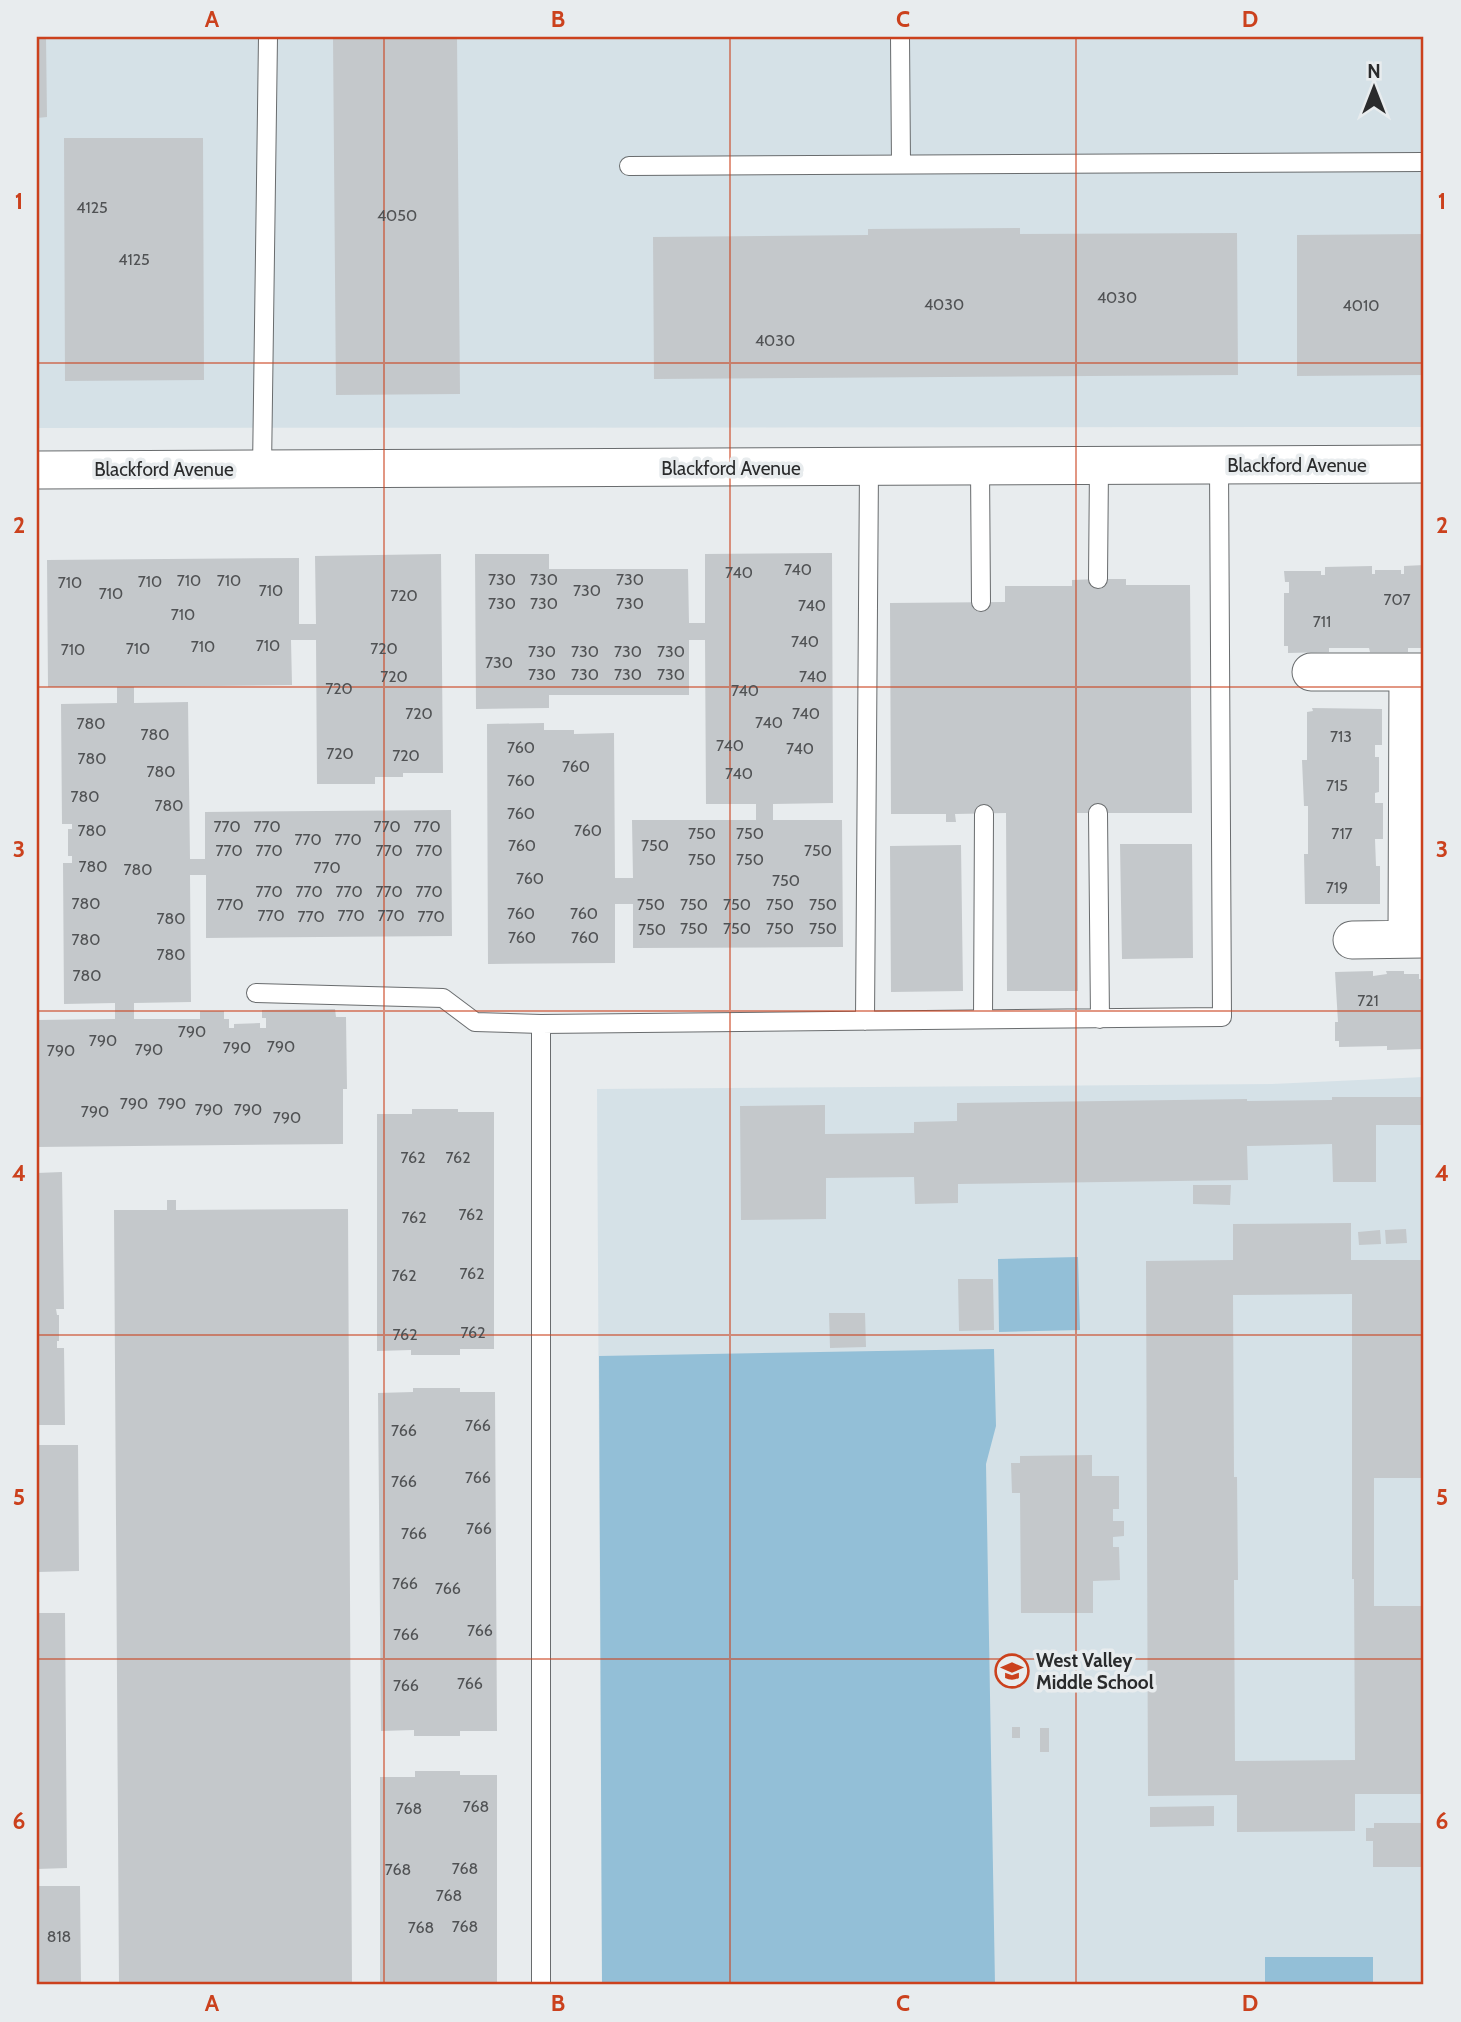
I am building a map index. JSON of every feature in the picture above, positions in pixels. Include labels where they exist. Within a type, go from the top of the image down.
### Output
[{"type":"street","name":"Blackford Avenue","points":[[37,470],[1424,464]]},
{"type":"street","points":[[1311,672],[1416,672],[1416,939],[1352,940]]},
{"type":"lane","points":[[262,469],[268,37]]},
{"type":"lane","points":[[900,37],[901,164]]},
{"type":"lane","points":[[629,166],[1424,162]]},
{"type":"lane","points":[[1098,579],[1099,466]]},
{"type":"lane","points":[[256,993],[443,998],[475,1022],[541,1024],[1222,1017],[1219,466]]},
{"type":"lane","points":[[865,1021],[869,467]]},
{"type":"lane","points":[[980,467],[981,602]]},
{"type":"lane","points":[[1098,813],[1100,1018]]},
{"type":"lane","points":[[983,1019],[984,814]]},
{"type":"lane","points":[[541,1024],[541,1985]]},
{"type":"shaded area","points":[[37,37],[1424,37],[1424,427],[37,428]]},
{"type":"shaded area","name":"West Valley Middle School","points":[[1424,1077],[1424,1985],[602,1985],[597,1089],[1272,1084]]},
{"type":"shaded area","points":[[1078,1257],[1080,1330],[999,1332],[998,1259]]},
{"type":"shaded area","points":[[994,1349],[996,1426],[986,1464],[995,1985],[602,1985],[599,1356]]},
{"type":"shaded area","points":[[1265,1957],[1373,1957],[1373,1985],[1265,1985]]},
{"type":"building","points":[[37,37],[46,37],[47,117],[37,118]]},
{"type":"building","points":[[333,37],[457,37],[460,394],[336,395]]},
{"type":"building","points":[[64,138],[203,138],[204,380],[65,381]]},
{"type":"building","points":[[1020,228],[1020,234],[1237,233],[1238,375],[654,379],[653,237],[868,235],[868,229]]},
{"type":"building","points":[[1424,234],[1424,375],[1297,376],[1297,235]]},
{"type":"building","points":[[832,553],[833,803],[773,804],[773,820],[842,820],[843,947],[633,948],[633,904],[615,904],[615,963],[488,964],[487,724],[544,723],[544,730],[574,730],[574,734],[614,733],[615,878],[633,878],[632,820],[756,820],[756,804],[706,804],[705,640],[689,640],[689,695],[549,695],[549,708],[476,709],[475,554],[549,554],[549,569],[688,569],[689,623],[705,623],[705,554]]},
{"type":"building","points":[[441,554],[443,773],[403,773],[403,777],[375,777],[375,784],[317,784],[316,640],[291,640],[292,685],[134,687],[134,703],[188,702],[190,859],[205,859],[205,812],[451,810],[452,936],[206,938],[206,875],[190,875],[191,1002],[134,1003],[134,1019],[200,1019],[200,1011],[224,1011],[224,1019],[229,1019],[229,1028],[234,1028],[234,1024],[260,1023],[260,1028],[266,1028],[266,1018],[262,1018],[262,1010],[335,1009],[336,1017],[346,1017],[347,1089],[343,1089],[343,1144],[37,1147],[37,1020],[115,1019],[115,1003],[64,1004],[63,863],[72,863],[72,856],[68,856],[68,829],[72,829],[72,824],[62,824],[61,704],[117,703],[117,687],[48,687],[47,560],[299,558],[299,624],[316,624],[315,556]]},
{"type":"building","points":[[1424,565],[1424,648],[1408,648],[1408,652],[1370,652],[1369,648],[1329,648],[1329,652],[1288,653],[1288,646],[1284,646],[1284,593],[1289,593],[1289,582],[1285,582],[1284,571],[1321,571],[1321,575],[1325,575],[1325,567],[1372,566],[1372,574],[1375,574],[1375,570],[1401,570],[1401,574],[1404,574],[1404,566]]},
{"type":"building","points":[[1126,579],[1126,585],[1190,585],[1192,813],[1077,813],[1078,991],[1007,991],[1006,813],[955,814],[956,822],[946,822],[946,814],[891,814],[890,603],[1005,602],[1005,586],[1072,586],[1072,580]]},
{"type":"building","points":[[1312,708],[1382,709],[1382,745],[1375,745],[1375,757],[1379,757],[1379,792],[1375,793],[1375,803],[1383,803],[1383,839],[1375,839],[1376,866],[1380,866],[1380,904],[1305,904],[1304,854],[1308,854],[1308,806],[1304,806],[1302,760],[1307,760],[1307,712],[1313,711]]},
{"type":"building","points":[[1120,844],[1192,844],[1193,958],[1122,959]]},
{"type":"building","points":[[961,845],[963,991],[891,992],[890,846]]},
{"type":"building","points":[[1373,971],[1373,976],[1387,974],[1386,971],[1404,971],[1404,974],[1419,974],[1419,979],[1424,979],[1424,1049],[1387,1050],[1387,1046],[1339,1047],[1339,1041],[1335,1041],[1335,1022],[1338,1022],[1335,972]]},
{"type":"building","points":[[1332,1097],[1424,1097],[1424,1125],[1376,1125],[1376,1182],[1333,1182],[1332,1144],[1247,1146],[1248,1180],[958,1184],[958,1203],[915,1204],[914,1177],[826,1178],[826,1219],[741,1220],[740,1106],[825,1105],[825,1134],[914,1133],[914,1122],[957,1121],[957,1103],[1332,1100]]},
{"type":"building","points":[[412,1109],[494,1112],[494,1349],[460,1349],[460,1355],[411,1355],[411,1350],[377,1351],[377,1114],[412,1114]]},
{"type":"building","points":[[62,1172],[64,1309],[56,1309],[59,1315],[57,1348],[64,1348],[65,1425],[37,1425],[37,1173]]},
{"type":"building","points":[[1193,1185],[1231,1185],[1230,1205],[1193,1204]]},
{"type":"building","points":[[167,1200],[176,1200],[176,1210],[348,1209],[352,1985],[119,1985],[114,1210],[167,1210]]},
{"type":"building","points":[[1351,1223],[1351,1260],[1424,1260],[1424,1478],[1374,1478],[1374,1606],[1424,1606],[1424,1794],[1355,1794],[1355,1831],[1237,1832],[1237,1795],[1148,1796],[1146,1261],[1233,1260],[1233,1224]],"holes":[[[1352,1294],[1355,1760],[1235,1761],[1234,1580],[1238,1580],[1237,1477],[1234,1477],[1233,1295]]]},
{"type":"building","points":[[1406,1229],[1407,1243],[1386,1244],[1385,1230]]},
{"type":"building","points":[[1380,1230],[1381,1244],[1359,1245],[1358,1232]]},
{"type":"building","points":[[958,1279],[993,1279],[994,1330],[959,1331]]},
{"type":"building","points":[[829,1313],[865,1313],[866,1347],[830,1348]]},
{"type":"building","points":[[413,1388],[460,1388],[460,1392],[495,1392],[497,1731],[460,1731],[460,1736],[414,1736],[414,1730],[381,1731],[378,1393],[413,1392]]},
{"type":"building","points":[[37,1445],[78,1445],[79,1571],[37,1572]]},
{"type":"building","points":[[1092,1455],[1092,1476],[1119,1476],[1119,1509],[1113,1509],[1113,1521],[1124,1521],[1124,1536],[1113,1537],[1113,1547],[1119,1547],[1120,1580],[1093,1581],[1093,1613],[1021,1613],[1020,1493],[1012,1493],[1011,1463],[1020,1463],[1020,1456]]},
{"type":"building","points":[[37,1613],[65,1613],[67,1868],[37,1869]]},
{"type":"building","points":[[1012,1727],[1020,1727],[1020,1738],[1012,1738]]},
{"type":"building","points":[[1040,1728],[1049,1728],[1049,1752],[1040,1752]]},
{"type":"building","points":[[415,1771],[460,1771],[460,1775],[497,1775],[497,1985],[380,1985],[380,1777],[415,1777]]},
{"type":"building","points":[[1214,1806],[1214,1826],[1150,1827],[1150,1807]]},
{"type":"building","points":[[1374,1823],[1424,1823],[1424,1867],[1373,1867],[1373,1841],[1366,1841],[1366,1828],[1374,1828]]},
{"type":"building","points":[[37,1886],[80,1886],[81,1985],[37,1985]]},
{"type":"place","name":"West Valley Middle School","points":[[1012,1671]]}]
